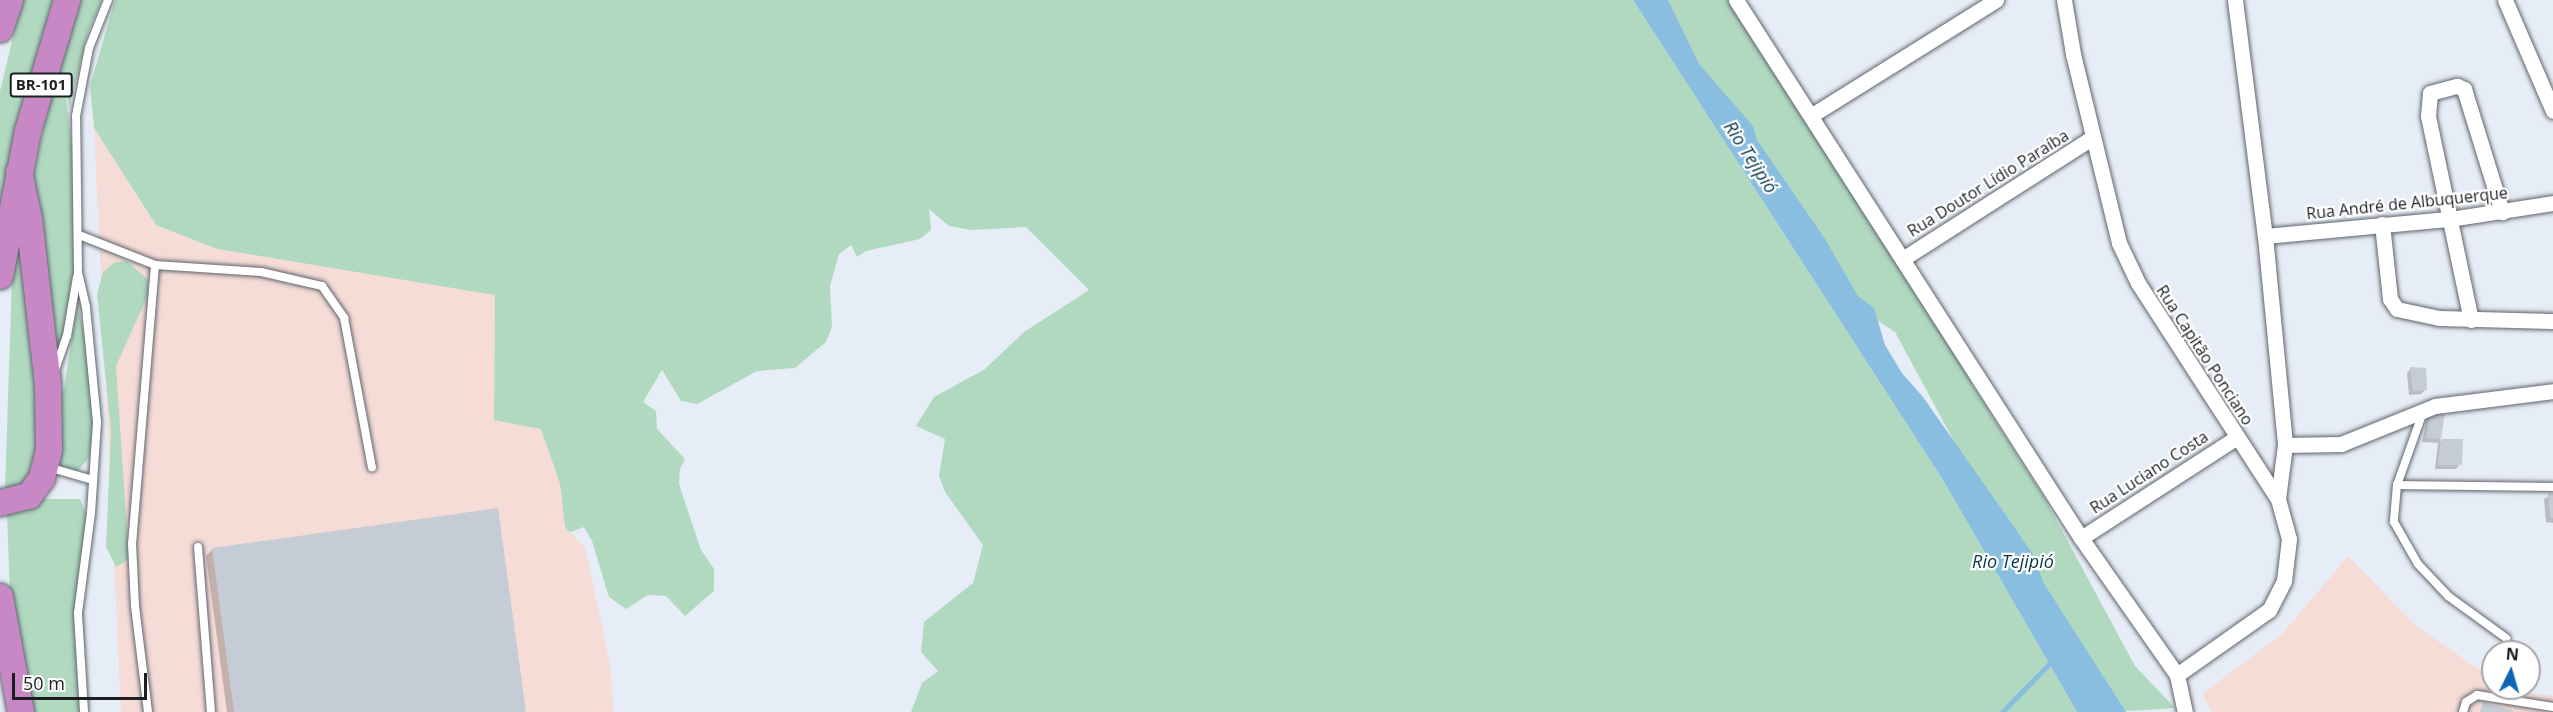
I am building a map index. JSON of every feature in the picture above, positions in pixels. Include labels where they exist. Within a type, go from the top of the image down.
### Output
[{"type":"highway","points":[[0,28],[10,0]]},
{"type":"highway","name":"BR-101","points":[[0,276],[19,172],[68,0]]},
{"type":"highway","points":[[0,503],[29,496],[46,467],[48,385],[29,219],[19,172]]},
{"type":"highway","points":[[0,597],[21,712]]},
{"type":"street","points":[[1736,0],[1904,258],[2081,538],[2177,675],[2185,712]]},
{"type":"street","points":[[1812,115],[1995,0]]},
{"type":"street","name":"Rua Capitão Ponciano","points":[[2064,0],[2109,210],[2133,273],[2236,437],[2278,499],[2289,539],[2279,597],[2269,610],[2177,675]]},
{"type":"street","points":[[2235,0],[2265,236],[2285,445],[2278,499]]},
{"type":"street","points":[[2505,0],[2553,111]]},
{"type":"street","points":[[2471,320],[2427,102],[2430,93],[2457,86],[2464,89],[2502,212]]},
{"type":"street","name":"Rua Doutor Lídio Paraíba","points":[[1904,258],[2092,138]]},
{"type":"street","name":"Rua André de Albuquerque","points":[[2265,236],[2450,219],[2553,203]]},
{"type":"street","points":[[2382,224],[2393,305],[2409,314],[2471,320],[2553,321]]},
{"type":"street","points":[[2285,445],[2354,441],[2423,411],[2446,404],[2553,391]]},
{"type":"street","name":"Rua Luciano Costa","points":[[2081,538],[2236,437]]},
{"type":"lane","points":[[48,385],[67,336],[78,273],[77,98],[89,48],[108,0]]},
{"type":"lane","points":[[79,235],[155,265],[261,273],[322,286],[344,318],[372,467]]},
{"type":"lane","points":[[148,712],[135,606],[132,543],[155,265]]},
{"type":"lane","points":[[78,273],[86,307],[97,422],[78,613],[84,712]]},
{"type":"lane","points":[[2423,411],[2397,485],[2394,522],[2418,564],[2448,596],[2506,638]]},
{"type":"lane","points":[[46,467],[93,480]]},
{"type":"lane","points":[[2397,485],[2553,487]]},
{"type":"lane","points":[[198,547],[211,712]]},
{"type":"lane","points":[[2463,712],[2466,702],[2477,695],[2553,707]]},
{"type":"shaded area","points":[[94,128],[156,225],[217,249],[495,294],[494,420],[541,429],[560,484],[565,527],[585,547],[610,664],[614,712],[121,712]]},
{"type":"shaded area","points":[[2348,556],[2416,626],[2481,671],[2481,700],[2541,700],[2541,694],[2553,696],[2553,712],[2212,712],[2202,694],[2283,633]]},
{"type":"green space","points":[[22,0],[61,0],[0,250],[0,91]]},
{"type":"green space","points":[[81,0],[102,0],[88,32],[69,109],[64,76],[77,194],[76,273],[67,308],[56,383],[26,210],[61,45]]},
{"type":"green space","points":[[115,0],[1633,0],[1943,480],[2077,712],[911,712],[922,683],[938,671],[921,652],[924,622],[973,583],[983,545],[945,492],[939,476],[945,439],[916,426],[934,397],[985,369],[1024,332],[1089,290],[1026,227],[972,230],[949,226],[929,209],[931,230],[920,239],[866,251],[857,257],[851,245],[839,254],[830,286],[832,327],[826,342],[795,368],[757,371],[697,404],[681,401],[662,370],[643,402],[656,411],[657,429],[685,459],[680,469],[679,484],[701,550],[714,569],[714,591],[685,616],[666,596],[648,595],[626,609],[609,597],[592,541],[584,527],[570,532],[565,527],[560,484],[541,429],[494,420],[495,295],[217,249],[156,225],[94,128],[90,86]]},
{"type":"green space","points":[[1654,0],[1745,0],[1951,341],[1973,386],[2045,499],[2135,666],[2175,708],[2112,712],[2038,597],[1895,332],[1854,305]]},
{"type":"green space","points":[[21,237],[39,357],[37,467],[15,491],[5,491],[12,277]]},
{"type":"green space","points":[[127,261],[148,280],[148,295],[116,366],[129,559],[116,567],[106,547],[111,431],[97,294],[103,272],[115,262]]},
{"type":"green space","points":[[77,304],[88,350],[93,418],[90,456],[79,470],[58,476],[51,468],[52,413],[64,389]]},
{"type":"green space","points":[[34,499],[80,499],[88,519],[83,617],[88,712],[31,712],[11,622],[7,515]]},
{"type":"water","name":"Rio Tejipió","points":[[1633,0],[1668,0],[1699,64],[1753,126],[1757,140],[1825,239],[1858,296],[1874,308],[1885,345],[1902,373],[1923,397],[2034,556],[2043,582],[2126,712],[2077,712],[1943,480]]},
{"type":"building","points":[[2410,367],[2426,368],[2427,390],[2413,391]]},
{"type":"building","points":[[2445,411],[2441,439],[2426,438],[2430,412]]},
{"type":"building","points":[[2441,439],[2463,439],[2462,465],[2438,465]]},
{"type":"building","points":[[2548,493],[2553,493],[2553,518],[2550,518]]},
{"type":"building","points":[[498,508],[526,712],[234,712],[212,548]]},
{"type":"building","points":[[2483,702],[2513,711],[2513,712],[2480,712]]},
{"type":"waterway","points":[[2002,712],[2051,662]]}]
